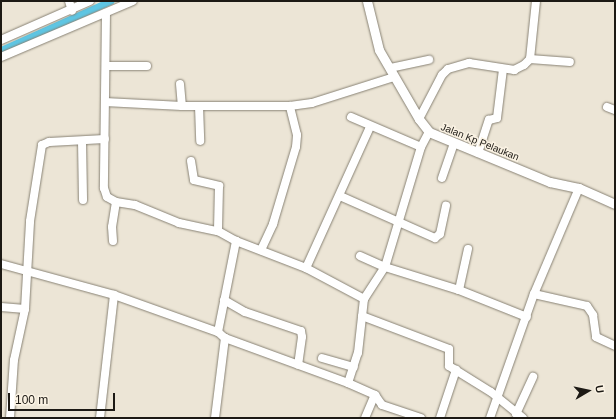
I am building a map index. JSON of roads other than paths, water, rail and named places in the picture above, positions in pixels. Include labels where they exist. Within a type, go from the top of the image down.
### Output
[{"type":"street","points":[[69,1],[72,11]]},
{"type":"street","points":[[1,40],[72,11],[90,1]]},
{"type":"street","points":[[1,57],[106,13],[118,4],[133,1]]},
{"type":"street","name":"Jalan Kp Pelaukan","points":[[367,1],[379,50],[419,119],[429,132],[454,144],[550,182],[579,188],[615,204]]},
{"type":"street","points":[[530,59],[536,1]]},
{"type":"street","points":[[106,13],[106,139],[104,194],[116,202],[135,205],[179,223],[218,231],[236,241],[306,268],[364,299]]},
{"type":"street","points":[[419,119],[442,75],[448,69],[469,63],[503,69],[518,69],[530,59],[570,62]]},
{"type":"street","points":[[390,68],[428,60]]},
{"type":"street","points":[[106,66],[147,66]]},
{"type":"street","points":[[478,153],[489,120],[497,118],[503,69]]},
{"type":"street","points":[[105,102],[182,106],[290,106],[312,103],[394,77]]},
{"type":"street","points":[[180,84],[182,106]]},
{"type":"street","points":[[199,106],[200,141]]},
{"type":"street","points":[[261,250],[273,224],[296,147],[297,135],[290,106]]},
{"type":"street","points":[[351,117],[370,127],[421,147]]},
{"type":"street","points":[[306,268],[340,196],[370,127]]},
{"type":"street","points":[[348,383],[354,367],[364,299],[385,267],[421,147],[429,132]]},
{"type":"street","points":[[10,418],[14,360],[25,309],[30,221],[42,145],[49,142],[106,139]]},
{"type":"street","points":[[82,141],[83,200]]},
{"type":"street","points":[[442,178],[454,144]]},
{"type":"street","points":[[191,161],[194,180],[219,186],[218,231]]},
{"type":"street","points":[[490,418],[496,396],[515,353],[534,294],[579,188]]},
{"type":"street","points":[[340,196],[398,222],[438,237],[446,206]]},
{"type":"street","points":[[113,241],[112,227],[116,202]]},
{"type":"street","points":[[218,332],[236,241]]},
{"type":"street","points":[[459,290],[468,249]]},
{"type":"street","points":[[360,256],[385,267],[459,290],[527,317]]},
{"type":"street","points":[[1,264],[28,270],[114,295],[218,332],[225,338],[348,383],[375,395],[382,404],[421,418]]},
{"type":"street","points":[[534,294],[587,306],[593,315],[596,337],[615,346]]},
{"type":"street","points":[[100,418],[114,295]]},
{"type":"street","points":[[224,300],[245,312],[301,331],[302,337],[298,364]]},
{"type":"street","points":[[1,307],[25,309]]},
{"type":"street","points":[[362,316],[449,350],[447,364],[496,396],[516,414],[523,418]]},
{"type":"street","points":[[215,418],[225,338]]},
{"type":"street","points":[[322,358],[354,367]]},
{"type":"street","points":[[440,418],[456,370]]},
{"type":"street","points":[[516,414],[533,377]]},
{"type":"street","points":[[365,418],[375,395]]},
{"type":"waterway","points":[[1,50],[110,1]]}]
